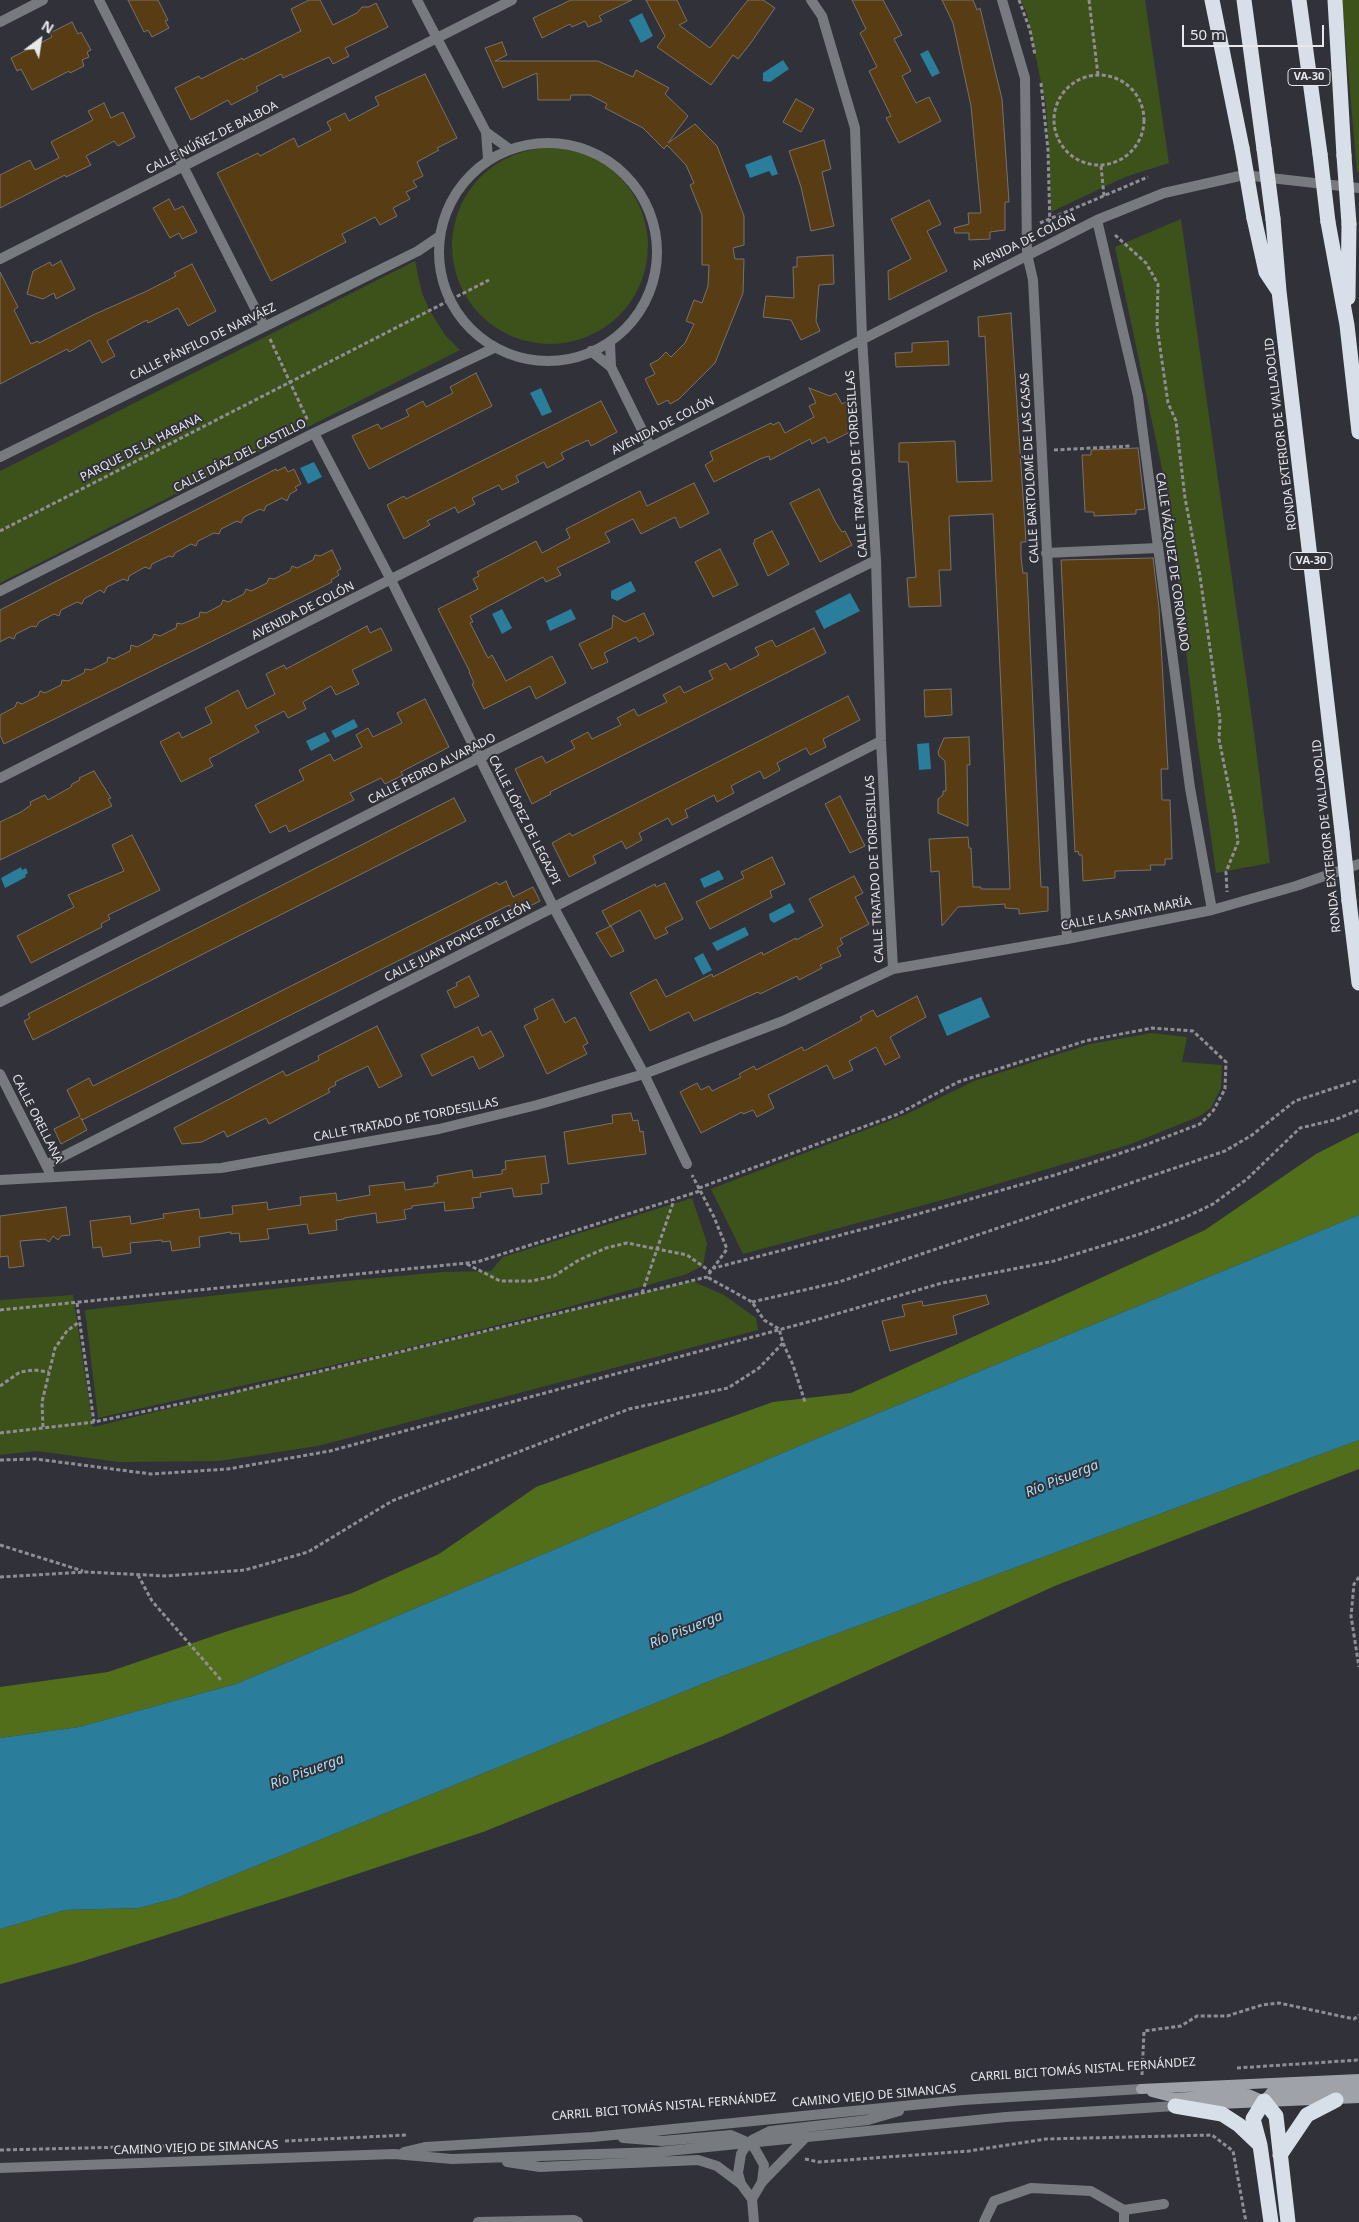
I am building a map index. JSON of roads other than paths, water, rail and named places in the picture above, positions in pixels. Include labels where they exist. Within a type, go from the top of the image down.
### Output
[{"type":"highway","points":[[1212,0],[1266,272],[1279,291]]},
{"type":"highway","name":"RONDA EXTERIOR DE VALLADOLID","points":[[1244,0],[1273,219],[1279,291],[1359,983]]},
{"type":"highway","name":"VA-30","points":[[1299,0],[1328,222],[1347,325],[1359,432]]},
{"type":"highway","points":[[1335,0],[1349,224],[1347,325]]},
{"type":"highway","points":[[1280,2155],[1307,2114],[1336,2100]]},
{"type":"highway","points":[[1271,2222],[1260,2145],[1254,2119],[1264,2101],[1276,2116],[1288,2222]]},
{"type":"highway","points":[[1175,2106],[1222,2114],[1239,2125],[1260,2145]]},
{"type":"main road","name":"CAMINO VIEJO DE SIMANCAS","points":[[1141,2089],[1359,2079]]},
{"type":"main road","points":[[1141,2089],[1175,2098],[1246,2093],[1264,2101],[1270,2092],[1359,2088]]},
{"type":"main road","name":"CAMINO VIEJO DE SIMANCAS","points":[[1175,2106],[1359,2098]]},
{"type":"street","points":[[0,22],[43,0]]},
{"type":"street","points":[[99,0],[264,326]]},
{"type":"street","points":[[417,0],[486,132],[488,159]]},
{"type":"street","points":[[436,38],[512,0]]},
{"type":"street","name":"CALLE TRATADO DE TORDESILLAS","points":[[0,1180],[221,1168],[439,1129],[537,1105],[644,1074],[783,1021],[893,970],[881,741],[876,560],[862,338],[855,128],[822,16],[811,0]]},
{"type":"street","name":"CALLE BARTOLOMÉ DE LAS CASAS","points":[[1002,0],[1025,78],[1027,254],[1033,280],[1067,939]]},
{"type":"street","name":"CALLE NÚÑEZ DE BALBOA","points":[[0,259],[436,38]]},
{"type":"street","points":[[486,132],[508,148]]},
{"type":"street","points":[[532,142],[570,144],[606,158],[634,184],[652,218],[658,256],[650,293],[630,325],[610,343],[574,359],[547,362],[520,359],[494,348],[467,328],[450,299],[440,273],[440,236],[446,208],[466,176],[488,159],[508,148],[532,142]]},
{"type":"street","name":"AVENIDA DE COLÓN","points":[[0,778],[1027,254],[1098,220],[1164,193],[1244,174],[1359,188]]},
{"type":"street","name":"CALLE VÁZQUEZ DE CORONADO","points":[[1098,220],[1138,396],[1190,788],[1212,910]]},
{"type":"street","name":"CALLE PÁNFILO DE NARVÁEZ","points":[[0,457],[418,251],[440,236]]},
{"type":"street","points":[[418,251],[439,255]]},
{"type":"street","points":[[610,343],[611,367],[650,446]]},
{"type":"street","name":"CALLE DÍAZ DEL CASTILLO","points":[[0,591],[314,433],[494,348]]},
{"type":"street","points":[[591,351],[611,367]]},
{"type":"street","name":"CALLE LÓPEZ DE LEGAZPI","points":[[314,433],[391,580],[554,908],[644,1074],[687,1164]]},
{"type":"street","points":[[1046,553],[1158,548]]},
{"type":"street","name":"CALLE PEDRO ALVARADO","points":[[0,1002],[479,758],[876,560]]},
{"type":"street","name":"CALLE JUAN PONCE DE LEÓN","points":[[46,1165],[881,741]]},
{"type":"street","name":"CALLE LA SANTA MARÍA","points":[[893,970],[1067,939],[1227,907],[1359,864]]},
{"type":"street","name":"CALLE ORELLANA","points":[[0,1074],[51,1176]]},
{"type":"street","name":"CAMINO VIEJO DE SIMANCAS","points":[[394,2154],[425,2147],[593,2136],[929,2104],[1141,2089]]},
{"type":"street","points":[[741,2184],[738,2173],[741,2154],[748,2142],[770,2131],[868,2120],[929,2104]]},
{"type":"street","name":"CAMINO VIEJO DE SIMANCAS","points":[[0,2168],[394,2154],[452,2159],[658,2152],[1006,2118],[1175,2106]]},
{"type":"street","points":[[593,2136],[662,2141],[731,2135],[748,2142],[755,2149],[764,2165],[762,2182]]},
{"type":"street","points":[[752,2198],[762,2182],[806,2137]]},
{"type":"street","points":[[479,2158],[540,2166],[698,2160],[717,2166],[741,2184],[752,2198],[754,2222]]},
{"type":"street","points":[[984,2222],[994,2201],[1031,2188],[1091,2191],[1124,2210],[1164,2204]]},
{"type":"street","points":[[1124,2210],[1124,2222]]},
{"type":"street","points":[[478,2222],[574,2220],[578,2222]]},
{"type":"water","points":[[642,13],[653,36],[641,43],[629,20]]},
{"type":"water","points":[[928,50],[940,73],[932,77],[920,54]]},
{"type":"water","points":[[783,60],[789,69],[770,82],[763,81],[763,73]]},
{"type":"water","points":[[771,155],[778,174],[772,176],[769,171],[750,178],[745,165]]},
{"type":"water","points":[[541,388],[552,412],[542,416],[530,393]]},
{"type":"water","points":[[314,462],[322,477],[308,484],[300,468]]},
{"type":"water","points":[[631,581],[636,591],[617,601],[611,598],[611,591]]},
{"type":"water","points":[[850,593],[860,611],[824,629],[815,611]]},
{"type":"water","points":[[502,609],[512,628],[502,634],[492,614]]},
{"type":"water","points":[[571,609],[576,619],[550,631],[546,621]]},
{"type":"water","points":[[354,719],[358,727],[335,738],[331,731]]},
{"type":"water","points":[[325,732],[330,741],[311,751],[306,741]]},
{"type":"water","points":[[929,743],[931,769],[919,770],[917,744]]},
{"type":"water","points":[[21,867],[22,870],[26,868],[28,873],[25,875],[26,877],[5,888],[1,878]]},
{"type":"water","points":[[719,870],[724,879],[704,888],[700,879]]},
{"type":"water","points":[[790,903],[795,912],[774,923],[770,920],[769,914]]},
{"type":"water","points":[[745,927],[749,935],[717,951],[712,943]]},
{"type":"water","points":[[703,953],[712,970],[703,975],[694,958]]},
{"type":"water","points":[[981,997],[990,1017],[947,1036],[938,1015]]},
{"type":"water","name":"Río Pisuerga","points":[[1359,1215],[1359,1440],[717,1678],[177,1898],[139,1908],[65,1910],[0,1929],[0,1738],[79,1727],[236,1684],[830,1433]]}]
